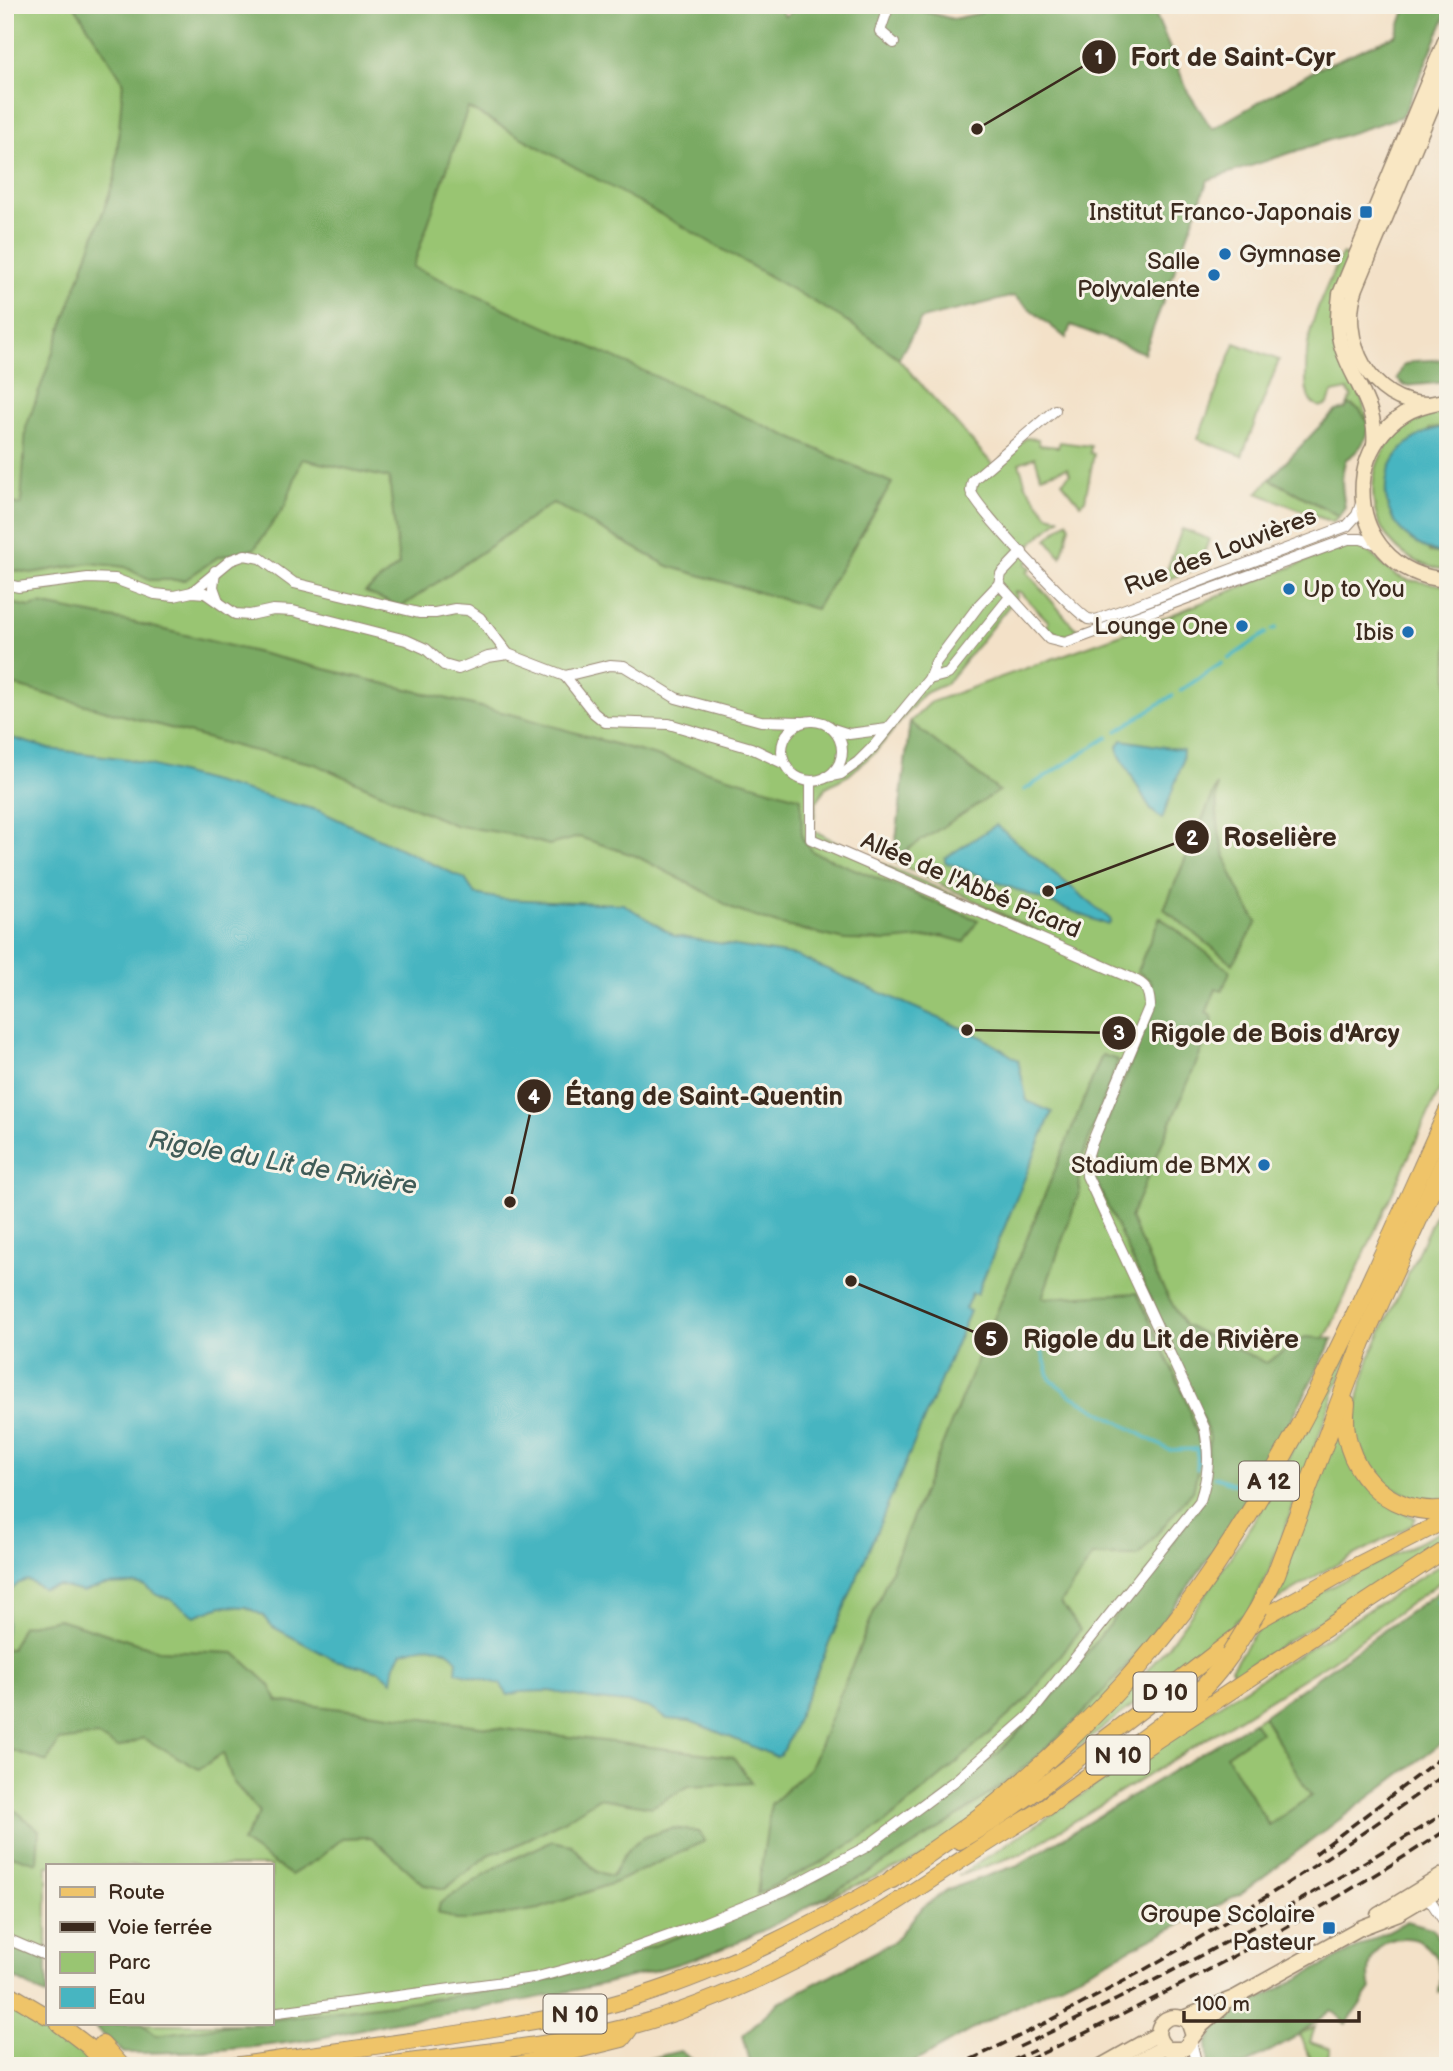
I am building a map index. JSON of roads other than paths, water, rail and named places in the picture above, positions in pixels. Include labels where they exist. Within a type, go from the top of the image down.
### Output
[{"type":"highway","name":"A 12","points":[[1008,1795],[1107,1701],[1139,1666],[1195,1595],[1238,1532],[1286,1452],[1325,1376],[1448,1111]]},
{"type":"highway","name":"A 12","points":[[1189,1703],[1220,1670],[1259,1608],[1276,1574],[1350,1371],[1448,1154]]},
{"type":"highway","points":[[1350,1371],[1343,1425],[1348,1448],[1363,1474],[1381,1492],[1406,1506],[1425,1510],[1448,1509]]},
{"type":"highway","name":"N 10","points":[[1046,1807],[1163,1725],[1189,1703]]},
{"type":"highway","name":"N 10","points":[[892,1879],[1008,1795]]},
{"type":"main road","points":[[1374,445],[1374,427],[1369,405],[1342,349],[1338,327],[1340,294],[1448,34]]},
{"type":"main road","points":[[1448,68],[1356,288],[1350,312],[1350,333],[1354,345],[1375,381],[1386,390],[1413,403],[1448,401]]},
{"type":"main road","points":[[1429,404],[1397,419],[1374,445],[1364,469],[1362,501],[1368,523],[1380,545],[1394,560],[1412,570],[1448,580]]},
{"type":"main road","name":"D 10","points":[[892,1879],[996,1819],[1031,1795],[1257,1621],[1349,1569],[1448,1519]]},
{"type":"main road","name":"D 10","points":[[1046,1807],[1159,1740],[1448,1548]]},
{"type":"main road","name":"N 10","points":[[380,2066],[563,2041],[632,2025],[729,1992],[849,1932],[1046,1807]]},
{"type":"main road","points":[[1183,2018],[1234,1998],[1360,1928],[1399,1913],[1448,1872]]},
{"type":"main road","name":"N 10","points":[[233,2066],[450,2035],[573,2014],[639,1997],[749,1953],[892,1879]]},
{"type":"main road","points":[[1424,1892],[1448,1884]]},
{"type":"main road","points":[[5,1981],[46,2004]]},
{"type":"main road","points":[[5,1991],[46,2015]]},
{"type":"main road","points":[[1101,2066],[1165,2044],[1184,2049],[1234,1998]]},
{"type":"main road","points":[[1165,2044],[1162,2023],[1178,2016],[1191,2025],[1192,2038]]},
{"type":"main road","points":[[61,2025],[95,2045],[122,2066]]},
{"type":"main road","points":[[76,2025],[95,2045],[107,2066]]},
{"type":"main road","points":[[513,2066],[622,2039],[632,2025]]},
{"type":"main road","points":[[1129,2066],[1165,2044]]},
{"type":"street","points":[[889,5],[880,31],[894,43]]},
{"type":"street","name":"Rue des Louvières","points":[[1055,410],[972,480],[971,492],[1022,552],[1088,620],[1096,620],[1347,526],[1357,514],[1362,501]]},
{"type":"street","name":"Rue des Louvières","points":[[999,584],[1049,639],[1065,643],[1348,539],[1361,539],[1380,545]]},
{"type":"street","points":[[5,584],[18,587],[88,578],[115,579],[155,594],[174,596],[192,592],[205,593],[235,614],[293,611],[406,640],[426,649],[444,665],[458,668],[488,657],[508,654],[565,676],[594,713],[605,722],[668,724],[751,748],[785,764],[796,776],[811,781],[841,774],[859,762],[929,679],[936,662],[979,605],[999,584],[1001,574],[1022,552]]},
{"type":"street","points":[[192,592],[231,560],[245,555],[260,558],[294,583],[419,613],[468,610],[480,618],[508,654]]},
{"type":"street","points":[[215,572],[213,587],[219,603]]},
{"type":"street","points":[[929,679],[948,674],[1010,597]]},
{"type":"street","points":[[953,639],[955,651],[969,651]]},
{"type":"street","points":[[565,676],[610,665],[624,666],[676,698],[761,721],[818,721],[849,734],[887,729]]},
{"type":"street","points":[[785,764],[782,744],[786,735],[802,722]]},
{"type":"street","points":[[826,777],[839,764],[842,755],[838,736],[833,729]]},
{"type":"street","name":"Allée de l'Abbé Picard","points":[[273,2012],[534,1978],[601,1960],[785,1890],[866,1847],[956,1780],[1029,1716],[1200,1501],[1208,1476],[1209,1453],[1205,1429],[1087,1175],[1086,1161],[1091,1145],[1150,1005],[1150,992],[1143,983],[811,839],[811,781]]},
{"type":"street","points":[[1424,1892],[1448,1927]]},
{"type":"street","points":[[5,1938],[46,1956]]},
{"type":"street","points":[[1192,2038],[1197,2066]]},
{"type":"street","points":[[1165,2044],[1186,2066]]},
{"type":"water","points":[[1448,426],[1448,555],[1421,546],[1401,530],[1390,511],[1386,490],[1390,469],[1401,450],[1421,435]]},
{"type":"water","points":[[5,736],[50,749],[128,759],[320,811],[465,879],[475,894],[502,899],[623,904],[675,936],[797,956],[982,1037],[1018,1060],[1027,1101],[1052,1112],[977,1294],[972,1293],[965,1309],[970,1311],[784,1750],[777,1757],[690,1721],[667,1719],[649,1708],[635,1704],[549,1691],[508,1695],[500,1684],[456,1672],[457,1660],[439,1648],[425,1647],[402,1652],[395,1664],[392,1681],[379,1671],[335,1660],[273,1627],[262,1615],[246,1607],[221,1606],[195,1616],[145,1586],[133,1584],[105,1585],[83,1592],[59,1586],[43,1589],[27,1580],[19,1583],[10,1591],[5,1635]]},
{"type":"water","points":[[1122,740],[1183,750],[1182,764],[1162,819],[1151,810],[1119,754],[1118,746]]},
{"type":"water","points":[[996,825],[1111,922],[1108,925],[945,862],[945,858]]},
{"type":"waterway","points":[[1272,630],[1276,628]]},
{"type":"waterway","points":[[1228,659],[1266,633]]},
{"type":"waterway","points":[[1180,691],[1222,663]]},
{"type":"waterway","points":[[1117,731],[1173,695]]},
{"type":"waterway","points":[[1024,790],[1108,737]]},
{"type":"waterway","points":[[1037,1334],[1050,1379],[1070,1395],[1169,1450],[1198,1449],[1197,1469]]},
{"type":"waterway","points":[[1214,1477],[1243,1487]]},
{"type":"waterway","points":[[1438,1602],[1448,1608]]},
{"type":"railway","points":[[1315,1854],[1448,1752]]},
{"type":"railway","points":[[957,2066],[1085,2002],[1210,1931],[1331,1855],[1448,1772]]},
{"type":"railway","points":[[1019,2047],[1237,1936],[1448,1811]]},
{"type":"railway","points":[[1028,2060],[1136,2008],[1242,1952],[1448,1829]]},
{"type":"railway","points":[[1000,2066],[1035,2050]]},
{"type":"place","name":"Fort de Saint-Cyr","points":[[977,129]]},
{"type":"place","name":"Institut Franco-Japonais","points":[[1366,212]]},
{"type":"place","name":"Gymnase","points":[[1225,254]]},
{"type":"place","name":"Salle Polyvalente","points":[[1214,275]]},
{"type":"place","name":"Up to You","points":[[1289,589]]},
{"type":"place","name":"Lounge One","points":[[1242,626]]},
{"type":"place","name":"Ibis","points":[[1408,632]]},
{"type":"place","name":"Roselière","points":[[1048,891]]},
{"type":"place","name":"Rigole de Bois d'Arcy","points":[[967,1030]]},
{"type":"place","name":"Stadium de BMX","points":[[1264,1165]]},
{"type":"place","name":"Étang de Saint-Quentin","points":[[510,1202]]},
{"type":"place","name":"Rigole du Lit de Rivière","points":[[851,1281]]},
{"type":"place","name":"Groupe Scolaire Pasteur","points":[[1329,1928]]}]
